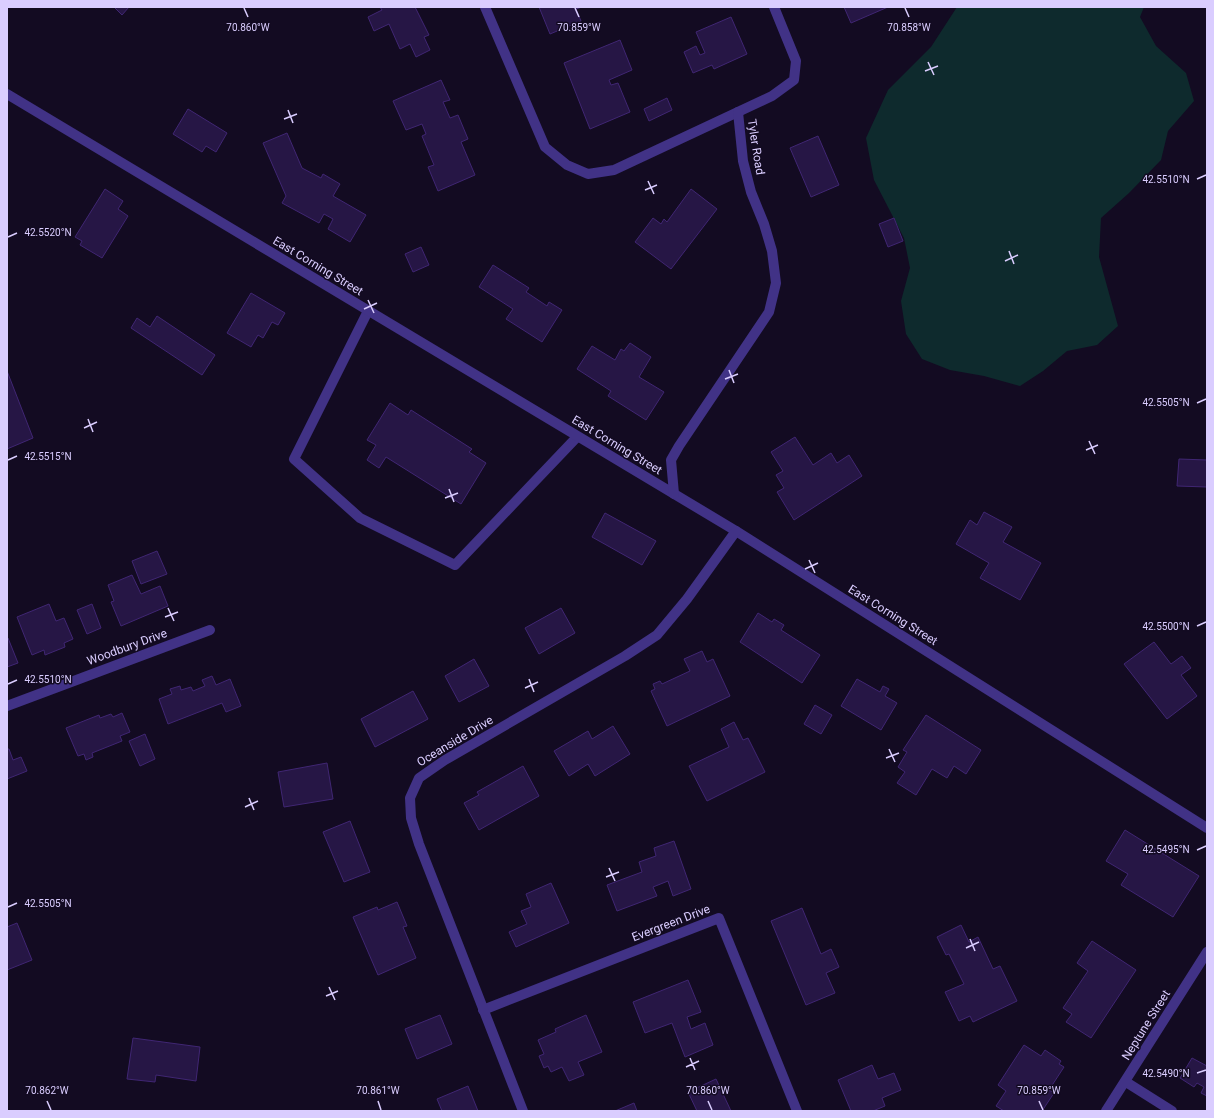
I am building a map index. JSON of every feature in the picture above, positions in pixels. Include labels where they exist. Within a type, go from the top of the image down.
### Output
[{"type":"street","name":"Tyler Road","points":[[485,7],[545,147],[567,165],[588,174],[614,170],[738,112],[743,161],[751,192],[764,224],[772,251],[776,283],[769,312],[671,460],[674,494]]},
{"type":"street","points":[[738,112],[772,96],[794,80],[796,61],[774,7]]},
{"type":"street","name":"East Corning Street","points":[[7,94],[736,531],[1207,828]]},
{"type":"street","points":[[368,311],[294,459],[360,518],[455,565],[577,437]]},
{"type":"street","name":"Oceanside Drive","points":[[523,1111],[419,844],[410,818],[410,798],[419,778],[445,760],[618,660],[657,635],[687,599],[736,531]]},
{"type":"street","name":"Woodbury Drive","points":[[7,706],[210,630]]},
{"type":"street","name":"Evergreen Drive","points":[[483,1010],[719,918],[797,1111]]},
{"type":"street","name":"Neptune Street","points":[[1106,1111],[1126,1082],[1207,952]]},
{"type":"street","points":[[1126,1082],[1172,1111]]},
{"type":"green space","points":[[957,7],[1144,7],[1140,17],[1156,46],[1186,73],[1194,101],[1168,131],[1161,160],[1129,193],[1101,218],[1099,257],[1118,326],[1097,345],[1067,351],[1043,371],[1020,386],[984,376],[950,370],[922,359],[906,334],[901,301],[910,268],[904,238],[874,180],[866,138],[888,90],[931,47]]},
{"type":"building","points":[[114,7],[129,7],[122,15]]},
{"type":"building","points":[[380,7],[415,7],[429,35],[424,37],[430,50],[416,57],[410,44],[400,49],[389,24],[374,31],[368,17],[382,10]]},
{"type":"building","points":[[539,7],[582,7],[576,9],[581,21],[550,34]]},
{"type":"building","points":[[844,7],[888,7],[851,23]]},
{"type":"building","points":[[731,17],[747,54],[714,69],[712,65],[693,73],[684,52],[696,46],[700,55],[705,53],[696,32]]},
{"type":"building","points":[[620,40],[632,70],[609,80],[611,85],[618,83],[630,112],[590,129],[564,63]]},
{"type":"building","points":[[441,80],[450,100],[443,102],[450,118],[458,115],[468,139],[461,142],[475,175],[438,191],[428,167],[434,165],[422,136],[426,134],[422,124],[406,130],[393,101]]},
{"type":"building","points":[[667,98],[672,110],[649,121],[644,109]]},
{"type":"building","points":[[188,109],[227,133],[216,152],[206,146],[202,152],[173,134]]},
{"type":"building","points":[[287,133],[302,168],[321,178],[323,174],[340,184],[333,196],[366,215],[350,242],[328,229],[333,219],[324,214],[319,223],[282,203],[286,196],[263,143]]},
{"type":"building","points":[[818,136],[839,185],[811,197],[790,148]]},
{"type":"building","points":[[105,189],[123,201],[118,209],[128,216],[102,258],[80,245],[82,241],[75,237]]},
{"type":"building","points":[[691,189],[717,209],[671,269],[635,242],[653,218],[661,224],[664,219],[667,222]]},
{"type":"building","points":[[894,218],[903,241],[888,247],[879,224]]},
{"type":"building","points":[[421,247],[429,265],[413,272],[405,254]]},
{"type":"building","points":[[493,265],[529,288],[526,292],[547,306],[549,302],[562,310],[542,342],[506,319],[513,309],[479,287]]},
{"type":"building","points":[[251,293],[285,313],[278,325],[272,322],[263,338],[258,335],[251,347],[227,333]]},
{"type":"building","points":[[157,316],[215,355],[202,375],[131,328],[137,318],[150,327]]},
{"type":"building","points":[[630,343],[651,357],[639,377],[664,392],[646,420],[608,396],[611,391],[577,369],[592,346],[615,360],[621,349],[624,351]]},
{"type":"building","points":[[7,371],[33,438],[7,449]]},
{"type":"building","points":[[390,403],[408,415],[411,410],[472,449],[469,452],[486,463],[461,504],[386,457],[379,468],[367,460],[376,445],[367,440]]},
{"type":"building","points":[[795,437],[813,465],[831,453],[837,463],[849,455],[862,476],[794,520],[777,492],[784,488],[776,475],[783,471],[771,452]]},
{"type":"building","points":[[1179,459],[1207,460],[1207,487],[1177,486]]},
{"type":"building","points":[[984,512],[1012,527],[1003,542],[1041,563],[1020,600],[980,578],[989,563],[956,544],[970,520],[977,525]]},
{"type":"building","points":[[605,513],[656,541],[642,565],[592,537]]},
{"type":"building","points":[[157,551],[167,574],[141,584],[132,561]]},
{"type":"building","points":[[132,575],[141,594],[160,586],[168,606],[121,626],[111,602],[114,601],[108,585]]},
{"type":"building","points":[[49,604],[56,621],[64,618],[73,639],[64,643],[65,647],[45,655],[44,650],[32,655],[17,617]]},
{"type":"building","points":[[92,604],[101,628],[87,634],[77,610]]},
{"type":"building","points":[[561,608],[575,633],[539,654],[525,628]]},
{"type":"building","points":[[758,613],[772,622],[774,619],[784,625],[781,630],[820,655],[802,683],[740,642]]},
{"type":"building","points":[[7,638],[18,663],[7,667]]},
{"type":"building","points":[[1154,642],[1171,664],[1182,656],[1191,668],[1181,675],[1197,696],[1167,719],[1124,664]]},
{"type":"building","points":[[702,651],[707,662],[713,659],[730,696],[667,726],[651,691],[655,689],[653,684],[660,681],[662,684],[690,671],[684,659]]},
{"type":"building","points":[[474,659],[489,686],[459,702],[445,676]]},
{"type":"building","points":[[212,676],[216,685],[230,679],[241,706],[226,712],[222,703],[168,724],[159,699],[172,694],[170,689],[180,686],[181,690],[191,687],[193,691],[205,686],[202,680]]},
{"type":"building","points":[[857,679],[880,692],[883,686],[889,689],[885,696],[897,703],[881,730],[841,706]]},
{"type":"building","points":[[413,691],[428,719],[375,747],[361,719]]},
{"type":"building","points":[[815,705],[832,715],[821,734],[804,724]]},
{"type":"building","points":[[122,713],[130,732],[120,736],[122,741],[92,753],[93,757],[86,760],[84,754],[78,756],[66,728],[99,715],[100,718],[111,714],[113,717]]},
{"type":"building","points":[[926,715],[981,750],[966,774],[954,766],[947,778],[932,769],[916,795],[897,783],[905,772],[898,767],[907,752],[903,750]]},
{"type":"building","points":[[734,722],[743,740],[748,738],[765,772],[707,801],[689,766],[729,747],[721,729]]},
{"type":"building","points":[[613,726],[630,754],[595,776],[588,764],[569,776],[554,751],[588,731],[592,739]]},
{"type":"building","points":[[145,734],[155,759],[140,766],[129,741]]},
{"type":"building","points":[[7,749],[9,749],[13,760],[21,757],[27,771],[7,779]]},
{"type":"building","points":[[327,763],[333,799],[284,807],[278,772]]},
{"type":"building","points":[[523,766],[539,796],[479,830],[464,803],[479,795],[477,792]]},
{"type":"building","points":[[350,821],[370,872],[344,882],[323,832]]},
{"type":"building","points":[[1125,830],[1199,876],[1173,917],[1121,885],[1128,874],[1106,861]]},
{"type":"building","points":[[674,841],[691,889],[673,896],[668,881],[653,887],[657,896],[617,911],[607,885],[642,872],[639,862],[656,856],[654,848]]},
{"type":"building","points":[[551,883],[569,923],[516,947],[509,932],[527,924],[521,911],[531,907],[526,894]]},
{"type":"building","points":[[397,902],[407,926],[403,927],[416,958],[378,975],[353,917],[377,907],[378,910]]},
{"type":"building","points":[[802,908],[821,954],[831,949],[839,967],[826,973],[835,993],[806,1005],[771,921]]},
{"type":"building","points":[[17,923],[32,960],[7,970],[7,927]]},
{"type":"building","points":[[961,925],[969,942],[978,937],[993,969],[1000,966],[1017,1001],[973,1022],[970,1016],[959,1021],[945,992],[964,984],[949,954],[946,955],[937,937]]},
{"type":"building","points":[[1092,941],[1136,970],[1091,1038],[1066,1022],[1072,1014],[1063,1008],[1088,971],[1077,963]]},
{"type":"building","points":[[688,980],[701,1012],[687,1017],[691,1029],[705,1023],[713,1045],[685,1057],[672,1023],[645,1033],[633,1002]]},
{"type":"building","points":[[440,1015],[452,1044],[417,1059],[405,1029]]},
{"type":"building","points":[[586,1015],[602,1052],[578,1062],[584,1075],[569,1081],[562,1067],[551,1072],[548,1066],[544,1068],[539,1056],[544,1054],[538,1040],[556,1032],[555,1029]]},
{"type":"building","points":[[133,1038],[200,1047],[196,1081],[156,1075],[155,1082],[127,1079]]},
{"type":"building","points":[[1024,1045],[1041,1056],[1045,1050],[1061,1061],[1059,1064],[1064,1067],[1049,1090],[1054,1093],[1042,1111],[1004,1111],[996,1106],[1006,1091],[998,1085]]},
{"type":"building","points":[[1192,1058],[1207,1066],[1207,1096],[1201,1093],[1204,1087],[1197,1083],[1194,1087],[1180,1078]]},
{"type":"building","points":[[872,1065],[878,1079],[894,1073],[901,1090],[882,1098],[885,1106],[873,1111],[851,1111],[838,1080]]},
{"type":"building","points":[[716,1079],[731,1111],[697,1111],[688,1092]]},
{"type":"building","points":[[468,1086],[478,1111],[442,1111],[437,1099]]},
{"type":"building","points":[[634,1103],[637,1111],[615,1111]]}]
